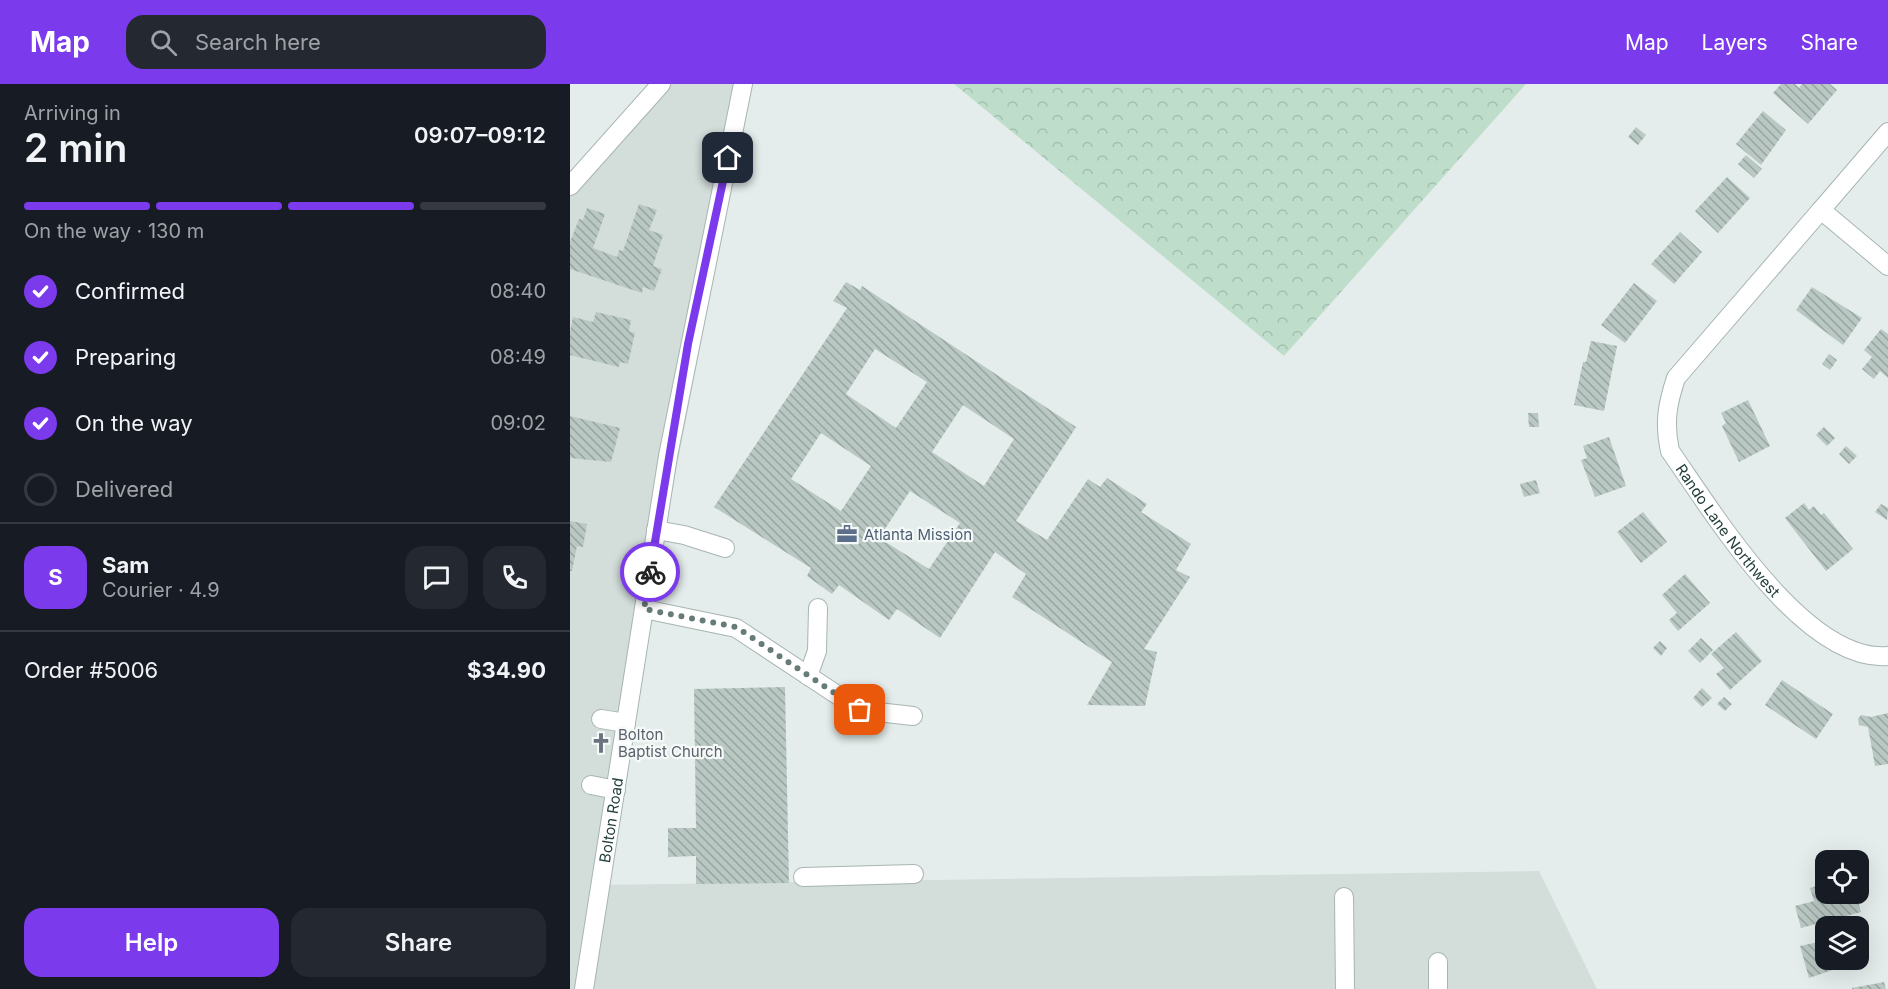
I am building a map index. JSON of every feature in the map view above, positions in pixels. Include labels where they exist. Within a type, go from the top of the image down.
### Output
[{"type":"street","points":[[570,186],[661,84]]},
{"type":"street","name":"Bolton Road","points":[[584,989],[656,530],[688,344],[743,84]]},
{"type":"street","name":"Rando Lane Northwest","points":[[1888,132],[1676,378],[1666,407],[1665,429],[1670,451],[1749,564],[1791,606],[1837,646],[1857,654],[1888,656]]},
{"type":"street","points":[[1821,210],[1888,266]]},
{"type":"street","points":[[656,530],[684,535],[725,548]]},
{"type":"street","points":[[808,676],[817,651],[818,608]]},
{"type":"street","points":[[644,609],[736,627],[860,710],[913,716]]},
{"type":"street","points":[[601,719],[626,723]]},
{"type":"street","points":[[591,785],[616,790]]},
{"type":"street","points":[[803,877],[914,874]]},
{"type":"street","points":[[1344,897],[1345,989]]},
{"type":"street","points":[[1438,962],[1438,989]]},
{"type":"shaded area","points":[[656,84],[751,84],[645,631],[603,885],[1539,871],[1597,989],[570,989],[570,188]]},
{"type":"green space","points":[[954,84],[1526,84],[1284,356]]},
{"type":"building","points":[[1781,84],[1795,84],[1799,88],[1802,84],[1830,84],[1837,90],[1808,124],[1773,93]]},
{"type":"building","points":[[1763,111],[1786,130],[1761,165],[1736,144]]},
{"type":"building","points":[[1636,127],[1646,135],[1638,145],[1628,137]]},
{"type":"building","points":[[1746,155],[1762,169],[1754,178],[1738,164]]},
{"type":"building","points":[[1727,177],[1750,198],[1718,233],[1695,211]]},
{"type":"building","points":[[639,204],[657,210],[649,230],[663,235],[653,266],[662,269],[654,291],[643,287],[642,293],[570,269],[570,242],[579,219],[583,220],[587,208],[605,214],[593,248],[617,257],[619,250],[623,251]]},
{"type":"building","points":[[1680,232],[1702,252],[1674,284],[1651,264]]},
{"type":"building","points":[[846,282],[860,290],[862,286],[1076,427],[1016,521],[1047,540],[1088,479],[1100,487],[1107,478],[1147,504],[1141,512],[1191,544],[1176,570],[1190,577],[1144,649],[1157,652],[1145,706],[1087,705],[1112,662],[1012,597],[1026,574],[995,552],[940,638],[897,609],[889,620],[839,585],[832,594],[807,576],[811,568],[714,507],[847,308],[833,301]],"holes":[[[875,349],[927,382],[896,428],[846,394]],[[963,405],[1014,439],[984,486],[932,452]],[[821,433],[871,466],[841,511],[791,479]],[[910,491],[960,523],[929,569],[879,538]]]},
{"type":"building","points":[[1634,283],[1657,301],[1625,343],[1601,325]]},
{"type":"building","points":[[1812,287],[1862,318],[1843,345],[1796,310]]},
{"type":"building","points":[[596,312],[631,320],[629,331],[635,333],[628,364],[620,362],[619,367],[570,355],[570,332],[573,317],[593,322]]},
{"type":"building","points":[[1881,329],[1888,334],[1888,378],[1880,371],[1874,379],[1862,369],[1872,357],[1864,350]]},
{"type":"building","points":[[1591,341],[1617,346],[1604,411],[1574,405],[1583,362],[1586,362]]},
{"type":"building","points":[[1829,354],[1837,360],[1830,370],[1822,364]]},
{"type":"building","points":[[1748,400],[1770,446],[1739,462],[1722,426],[1726,423],[1721,413]]},
{"type":"building","points":[[1528,413],[1538,413],[1539,427],[1529,427]]},
{"type":"building","points":[[570,416],[620,428],[611,462],[570,458]]},
{"type":"building","points":[[1824,427],[1835,438],[1827,446],[1816,435]]},
{"type":"building","points":[[1609,437],[1626,486],[1595,497],[1581,460],[1587,458],[1583,446]]},
{"type":"building","points":[[1846,446],[1857,456],[1849,464],[1839,454]]},
{"type":"building","points":[[1536,480],[1540,493],[1524,497],[1520,484]]},
{"type":"building","points":[[1804,503],[1809,510],[1814,506],[1821,515],[1824,513],[1853,549],[1826,571],[1785,518]]},
{"type":"building","points":[[1881,504],[1888,508],[1887,520],[1875,512]]},
{"type":"building","points":[[1643,512],[1667,542],[1641,563],[1617,532]]},
{"type":"building","points":[[570,521],[587,524],[583,547],[577,546],[572,571],[570,571]]},
{"type":"building","points":[[1685,574],[1710,603],[1678,631],[1669,620],[1677,613],[1662,595]]},
{"type":"building","points":[[1736,632],[1762,661],[1730,690],[1716,674],[1724,668],[1711,654]]},
{"type":"building","points":[[1701,638],[1713,650],[1700,663],[1688,651]]},
{"type":"building","points":[[1660,641],[1667,648],[1661,656],[1653,648]]},
{"type":"building","points":[[1782,680],[1833,714],[1816,739],[1765,705]]},
{"type":"building","points":[[785,687],[789,883],[696,884],[696,856],[668,857],[668,828],[696,828],[694,689]]},
{"type":"building","points":[[1702,688],[1712,698],[1702,707],[1693,698]]},
{"type":"building","points":[[1724,697],[1732,704],[1725,711],[1717,704]]},
{"type":"building","points":[[1888,713],[1888,764],[1875,766],[1868,727],[1859,725],[1858,719],[1861,715],[1871,717]]},
{"type":"building","points":[[1815,886],[1815,904],[1859,904],[1861,912],[1846,916],[1815,916],[1815,924],[1801,928],[1795,906],[1814,901],[1810,888]]},
{"type":"building","points":[[1815,943],[1815,970],[1833,970],[1809,978],[1800,946]]},
{"type":"building","points":[[1884,982],[1886,989],[1852,989],[1852,988]]},
{"type":"way so far","points":[[650,572],[644,609],[736,627],[860,710]]},
{"type":"place","name":"Atlanta Mission","points":[[847,534]]},
{"type":"place","name":"Bolton Baptist Church","points":[[601,743]]},
{"type":"route","points":[[650,572],[688,344],[728,158]]}]
